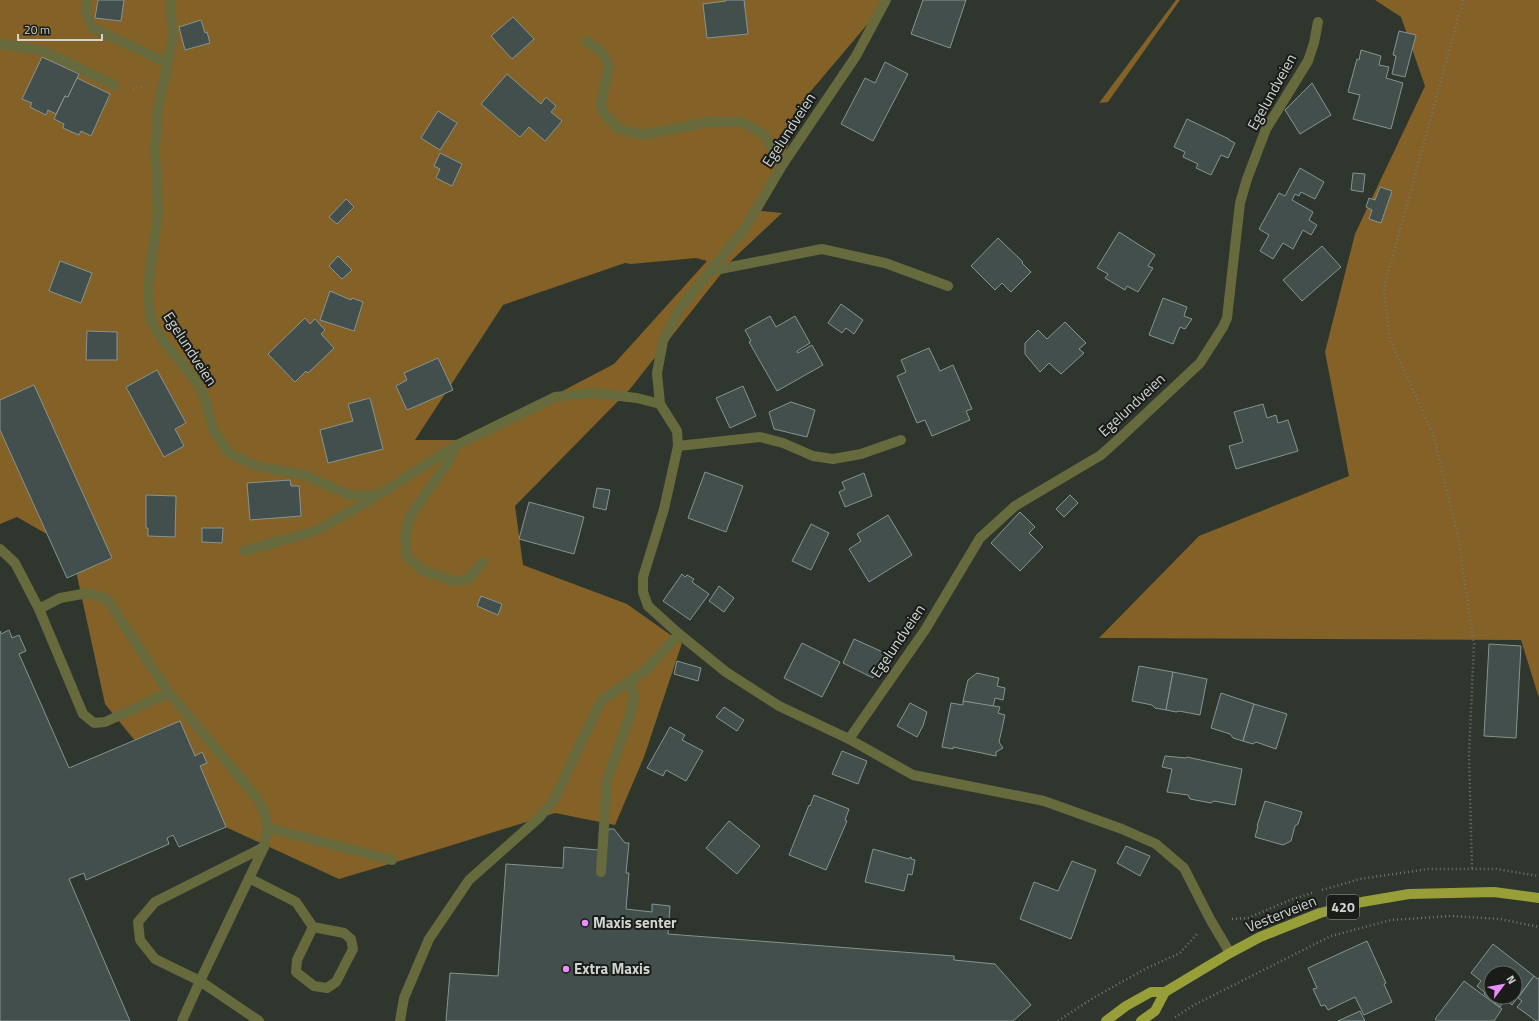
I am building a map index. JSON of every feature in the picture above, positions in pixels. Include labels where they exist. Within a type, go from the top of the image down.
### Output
[{"type":"main road","name":"Vesterveien","points":[[1106,1021],[1126,1006],[1151,992],[1165,992],[1260,937],[1320,913],[1362,902],[1409,894],[1494,892],[1539,898]]},
{"type":"main road","points":[[1140,1021],[1155,1011],[1165,992]]},
{"type":"street","points":[[87,0],[87,15],[93,28],[167,63]]},
{"type":"street","name":"Egelundveien","points":[[170,0],[173,39],[158,107],[155,149],[158,212],[148,288],[150,316],[153,325],[165,343],[196,381],[205,399],[213,430],[230,454],[256,466],[304,474],[350,495],[371,496],[382,493]]},
{"type":"street","name":"Egelundveien","points":[[886,0],[856,56],[783,164],[745,228],[680,308],[663,341],[657,373],[660,404],[677,432],[678,446],[664,509],[643,578],[643,592],[648,606],[679,634],[726,672],[779,706],[849,740],[913,775],[1044,801],[1122,829],[1156,844],[1184,868],[1210,920],[1230,953]]},
{"type":"street","name":"Egelundveien","points":[[849,740],[925,630],[980,538],[1015,506],[1101,455],[1200,363],[1223,327],[1227,318],[1240,203],[1247,179],[1266,129],[1308,61],[1314,43],[1318,22]]},
{"type":"street","points":[[586,42],[602,52],[608,66],[601,103],[603,113],[620,129],[643,135],[708,122],[742,122],[764,135],[783,164]]},
{"type":"street","points":[[0,45],[2,44],[44,51],[114,85]]},
{"type":"street","points":[[710,271],[822,249],[885,263],[948,286]]},
{"type":"street","points":[[244,551],[316,530],[382,493],[455,446],[555,397],[594,393],[637,398],[660,404]]},
{"type":"street","points":[[678,446],[760,437],[783,443],[813,456],[833,459],[861,454],[901,440]]},
{"type":"street","points":[[455,446],[450,459],[409,518],[405,538],[407,556],[422,570],[453,581],[467,580],[483,562]]},
{"type":"street","points":[[0,549],[16,563],[39,609],[83,714],[94,723],[106,722],[169,693]]},
{"type":"street","points":[[39,609],[60,598],[88,593],[107,599],[169,693],[253,793],[264,811],[268,828],[264,847],[182,1021]]},
{"type":"street","points":[[400,1021],[404,998],[429,938],[469,880],[540,817],[555,798],[598,707],[605,698],[646,670],[679,634]]},
{"type":"street","points":[[602,872],[608,780],[632,709],[634,696],[630,681]]},
{"type":"street","points":[[268,828],[392,860]]},
{"type":"street","points":[[259,1021],[200,981],[155,959],[140,940],[138,922],[155,902],[264,847]]},
{"type":"street","points":[[249,878],[296,902],[313,927],[344,932],[351,939],[353,949],[336,982],[327,988],[314,986],[296,972],[297,960],[313,927]]},
{"type":"path","points":[[1462,0],[1384,288],[1390,340],[1433,434],[1459,544],[1474,644],[1469,755],[1472,869]]},
{"type":"path","points":[[114,85],[133,89],[164,78]]},
{"type":"path","points":[[1170,1021],[1194,1005],[1331,936],[1391,920],[1451,916],[1500,919],[1539,927]]},
{"type":"path","points":[[1058,1021],[1093,998],[1147,968],[1180,953],[1210,920]]},
{"type":"shaded area","points":[[0,0],[888,0],[810,92],[761,211],[782,213],[732,260],[630,389],[515,506],[523,565],[627,604],[682,643],[644,757],[615,825],[555,813],[339,879],[193,812],[105,704],[71,548],[17,517],[0,524]],"holes":[[[696,258],[707,261],[614,364],[469,440],[415,440],[503,305],[625,263],[631,264]]]},
{"type":"shaded area","points":[[1176,0],[1180,0],[1108,102],[1099,103]]},
{"type":"shaded area","points":[[1375,0],[1539,0],[1539,698],[1521,640],[1099,638],[1199,536],[1349,476],[1325,352],[1355,234],[1425,86],[1401,17]]},
{"type":"building","points":[[98,0],[124,0],[121,21],[95,18]]},
{"type":"building","points":[[726,0],[744,0],[748,34],[707,38],[703,4]]},
{"type":"building","points":[[923,0],[966,0],[950,48],[911,34]]},
{"type":"building","points":[[513,17],[534,39],[512,59],[491,36]]},
{"type":"building","points":[[201,20],[205,33],[207,32],[210,43],[185,50],[179,27]]},
{"type":"building","points":[[1399,31],[1416,35],[1405,77],[1392,74],[1396,56],[1393,55]]},
{"type":"building","points":[[1361,50],[1381,56],[1379,65],[1389,67],[1386,78],[1403,83],[1391,129],[1353,119],[1360,95],[1348,92]]},
{"type":"building","points":[[42,57],[79,74],[68,97],[65,96],[56,114],[48,110],[46,115],[30,107],[32,103],[22,99]]},
{"type":"building","points":[[885,62],[908,74],[873,141],[841,124],[865,78],[875,83]]},
{"type":"building","points":[[507,74],[541,104],[546,97],[556,106],[551,112],[562,121],[545,141],[529,127],[520,137],[481,104]]},
{"type":"building","points":[[77,78],[110,94],[91,136],[81,131],[79,135],[63,128],[64,124],[54,119],[65,96],[68,97]]},
{"type":"building","points":[[1312,83],[1331,115],[1300,134],[1285,110]]},
{"type":"building","points":[[438,111],[457,123],[440,150],[421,138]]},
{"type":"building","points":[[1187,119],[1235,143],[1228,158],[1221,155],[1211,175],[1196,168],[1198,164],[1183,157],[1185,152],[1174,147]]},
{"type":"building","points":[[440,153],[462,164],[452,186],[436,178],[440,169],[434,166]]},
{"type":"building","points":[[1300,168],[1324,182],[1315,199],[1301,192],[1299,196],[1295,194],[1292,200],[1313,212],[1309,220],[1317,225],[1311,235],[1303,230],[1293,249],[1283,243],[1273,259],[1260,251],[1269,235],[1259,229],[1279,193],[1285,196]]},
{"type":"building","points":[[1353,173],[1365,174],[1363,192],[1351,190]]},
{"type":"building","points":[[1380,187],[1392,191],[1381,223],[1369,219],[1372,210],[1366,207],[1369,198],[1375,200]]},
{"type":"building","points":[[346,199],[354,207],[337,224],[329,217]]},
{"type":"building","points":[[1119,232],[1155,255],[1148,266],[1153,268],[1138,292],[1127,286],[1125,290],[1105,278],[1108,274],[1097,268]]},
{"type":"building","points":[[998,238],[1023,262],[1022,263],[1031,272],[1011,292],[1002,283],[995,290],[971,266]]},
{"type":"building","points":[[1322,246],[1341,267],[1302,301],[1283,280]]},
{"type":"building","points":[[338,256],[352,270],[342,279],[329,266]]},
{"type":"building","points":[[60,261],[92,273],[81,303],[49,291]]},
{"type":"building","points":[[330,291],[351,300],[352,298],[363,302],[354,331],[320,320]]},
{"type":"building","points":[[1163,298],[1187,307],[1184,316],[1192,319],[1185,329],[1180,327],[1173,344],[1149,335]]},
{"type":"building","points":[[841,304],[863,320],[854,334],[846,328],[842,333],[828,323]]},
{"type":"building","points":[[770,316],[776,327],[795,316],[810,343],[797,351],[798,353],[812,345],[823,365],[777,391],[749,342],[751,341],[745,330]]},
{"type":"building","points":[[305,318],[310,324],[315,319],[325,330],[321,334],[334,348],[308,373],[306,371],[295,382],[268,354]]},
{"type":"building","points":[[1065,322],[1086,343],[1079,349],[1084,353],[1061,374],[1049,363],[1040,372],[1025,354],[1025,343],[1038,330],[1047,339]]},
{"type":"building","points":[[87,331],[117,332],[117,360],[86,360]]},
{"type":"building","points":[[929,348],[940,371],[953,365],[972,409],[966,411],[970,420],[932,436],[925,420],[917,423],[897,376],[906,372],[901,360]]},
{"type":"building","points":[[438,358],[453,390],[407,410],[396,386],[407,380],[404,373]]},
{"type":"building","points":[[157,370],[186,423],[175,429],[184,446],[164,457],[126,387]]},
{"type":"building","points":[[34,385],[112,558],[67,578],[0,430],[0,400]]},
{"type":"building","points":[[743,386],[756,416],[730,428],[716,398]]},
{"type":"building","points":[[370,398],[383,449],[328,463],[320,430],[353,421],[348,404]]},
{"type":"building","points":[[791,402],[815,410],[807,437],[774,429],[769,412]]},
{"type":"building","points":[[1263,404],[1267,418],[1276,415],[1278,423],[1288,420],[1298,451],[1236,469],[1229,446],[1243,442],[1234,412]]},
{"type":"building","points":[[705,472],[743,486],[726,532],[688,518]]},
{"type":"building","points":[[864,473],[872,496],[845,507],[839,492],[845,489],[842,482]]},
{"type":"building","points":[[290,480],[291,486],[299,486],[301,516],[250,520],[247,483]]},
{"type":"building","points":[[597,488],[610,490],[606,510],[593,507]]},
{"type":"building","points":[[146,495],[176,496],[175,537],[148,536],[148,528],[146,528]]},
{"type":"building","points":[[1070,495],[1078,503],[1064,517],[1056,509]]},
{"type":"building","points":[[529,502],[584,517],[574,554],[519,539]]},
{"type":"building","points":[[1020,512],[1035,527],[1029,533],[1043,547],[1020,571],[991,543]]},
{"type":"building","points":[[888,515],[912,555],[869,582],[849,549],[861,541],[857,534]]},
{"type":"building","points":[[811,524],[829,533],[811,570],[792,561]]},
{"type":"building","points":[[202,528],[223,528],[222,543],[202,542]]},
{"type":"building","points":[[682,574],[685,577],[687,575],[694,579],[692,582],[709,594],[690,620],[663,601]]},
{"type":"building","points":[[719,586],[734,598],[724,612],[709,601]]},
{"type":"building","points":[[481,596],[502,604],[498,615],[477,606]]},
{"type":"building","points":[[9,630],[12,638],[19,635],[26,651],[19,654],[69,768],[180,721],[195,756],[202,752],[207,763],[200,766],[226,827],[179,847],[173,835],[167,838],[169,844],[86,880],[84,873],[69,879],[130,1021],[0,1021],[0,631],[1,634]]},
{"type":"building","points":[[854,639],[885,653],[873,678],[843,663]]},
{"type":"building","points":[[802,643],[840,662],[822,697],[784,678]]},
{"type":"building","points":[[1489,644],[1521,646],[1516,738],[1484,736]]},
{"type":"building","points":[[677,661],[701,668],[698,681],[674,674]]},
{"type":"building","points":[[1139,666],[1173,672],[1166,710],[1155,708],[1152,705],[1132,701]]},
{"type":"building","points":[[1173,672],[1207,679],[1200,715],[1166,710]]},
{"type":"building","points":[[977,673],[999,678],[997,686],[1005,688],[1003,700],[995,698],[993,707],[963,701],[968,680]]},
{"type":"building","points":[[1221,693],[1254,704],[1243,741],[1233,738],[1230,734],[1211,728]]},
{"type":"building","points":[[963,701],[1000,707],[998,713],[1005,715],[999,742],[1003,748],[996,752],[996,756],[953,747],[953,749],[942,747],[951,703],[963,705]]},
{"type":"building","points":[[910,703],[927,712],[923,726],[917,737],[897,726]]},
{"type":"building","points":[[1254,704],[1287,714],[1276,749],[1256,742],[1253,744],[1243,741]]},
{"type":"building","points":[[724,707],[744,720],[737,731],[716,717]]},
{"type":"building","points":[[670,727],[685,735],[682,740],[703,751],[686,781],[666,770],[663,776],[647,768]]},
{"type":"building","points":[[842,751],[867,761],[858,784],[832,774]]},
{"type":"building","points":[[1165,756],[1187,757],[1242,769],[1235,805],[1190,799],[1188,795],[1167,792],[1172,769],[1162,767]]},
{"type":"building","points":[[814,795],[849,809],[845,820],[847,821],[826,870],[789,855]]},
{"type":"building","points":[[1265,801],[1302,812],[1298,824],[1295,826],[1291,841],[1283,845],[1255,837]]},
{"type":"building","points":[[729,821],[760,846],[737,874],[706,848]]},
{"type":"building","name":"Maxis senter","points":[[609,829],[614,829],[625,843],[629,843],[626,873],[629,873],[626,909],[652,912],[652,904],[670,906],[668,934],[954,956],[954,960],[995,964],[1031,1005],[1013,1021],[446,1021],[450,973],[498,976],[506,864],[563,868],[564,847],[598,850]]},
{"type":"building","points":[[1126,846],[1150,856],[1140,876],[1117,863]]},
{"type":"building","points":[[873,849],[909,859],[910,857],[912,858],[911,859],[915,860],[912,875],[908,874],[904,891],[865,882]]},
{"type":"building","points":[[1072,861],[1096,870],[1071,939],[1020,919],[1034,882],[1058,891]]},
{"type":"building","points":[[1367,941],[1386,983],[1384,984],[1392,1002],[1364,1015],[1355,997],[1328,1010],[1325,1005],[1321,1006],[1313,989],[1317,988],[1308,968]]},
{"type":"building","points":[[1493,944],[1520,965],[1483,965],[1483,991],[1477,986],[1481,981],[1471,973]]},
{"type":"building","points":[[1523,967],[1534,976],[1523,990]]},
{"type":"building","points":[[1534,976],[1538,979],[1539,978],[1539,1021],[1536,1021],[1517,1007],[1519,1005],[1523,1005],[1523,991]]},
{"type":"building","points":[[1464,981],[1483,995],[1483,1005],[1497,1005],[1502,1009],[1494,1021],[1438,1021],[1435,1019]]},
{"type":"building","points":[[1360,1011],[1365,1021],[1338,1021]]},
{"type":"place","name":"Maxis senter","points":[[585,923]]},
{"type":"place","name":"Extra Maxis","points":[[566,969]]}]
